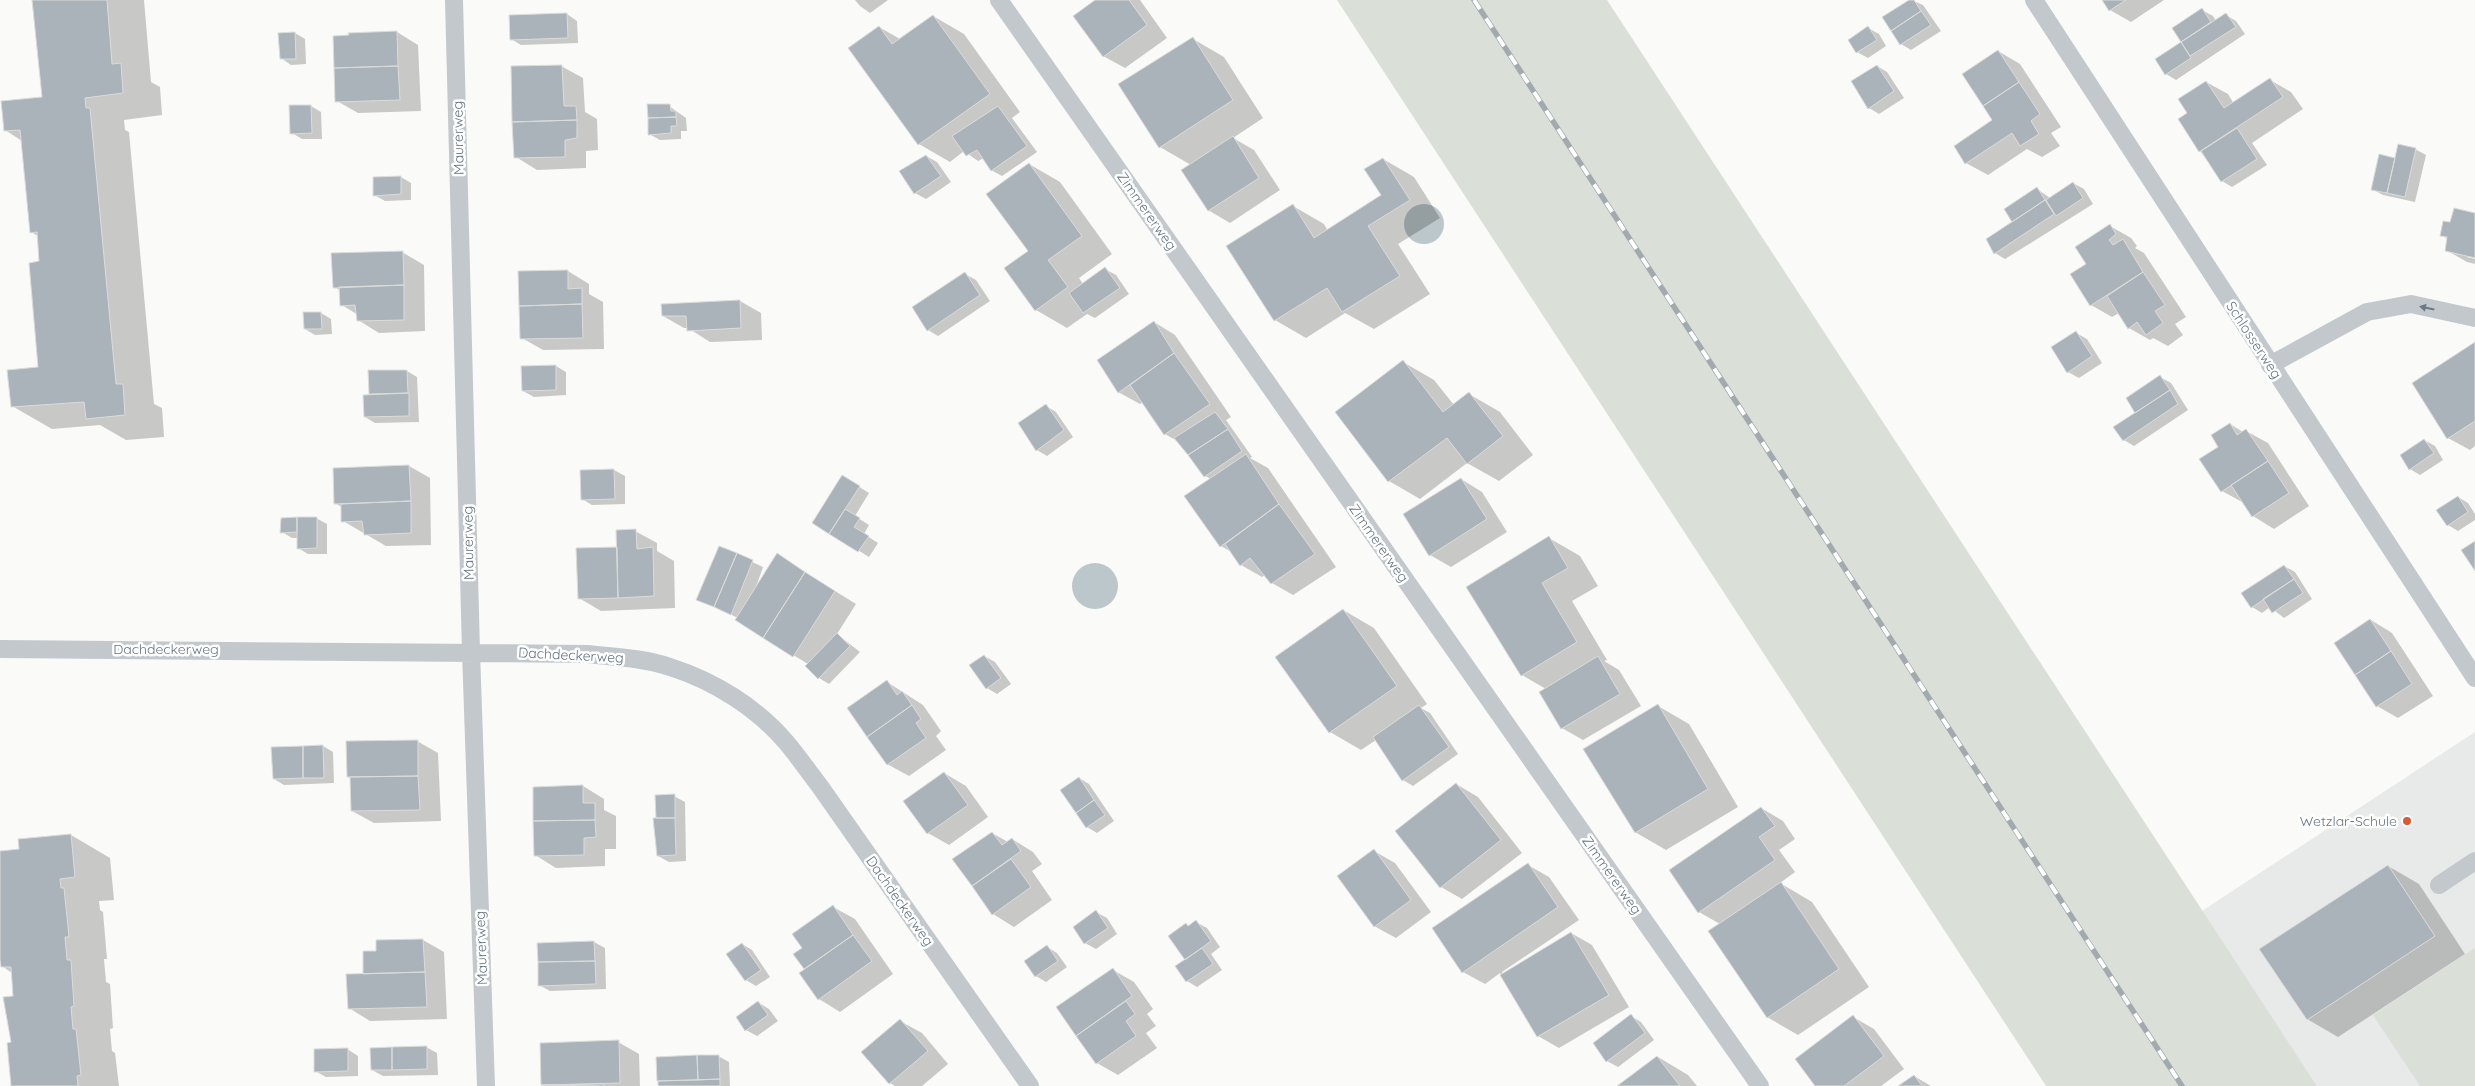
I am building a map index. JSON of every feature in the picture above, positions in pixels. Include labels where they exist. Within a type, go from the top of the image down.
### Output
[{"type":"lane","name":"Maurerweg","points":[[454,0],[471,652],[486,1086]]},
{"type":"lane","name":"Zimmererweg","points":[[999,0],[1760,1086]]},
{"type":"lane","name":"Schlosserweg","points":[[2034,0],[2475,678]]},
{"type":"lane","points":[[2270,365],[2367,312],[2412,304],[2475,318]]},
{"type":"lane","name":"Dachdeckerweg","points":[[0,648],[587,654],[630,658],[669,666],[713,685],[743,702],[786,742],[1030,1086]]},
{"type":"lane","points":[[2439,885],[2475,862]]},
{"type":"shaded area","points":[[1337,0],[1607,0],[2317,1086],[2046,1086]]},
{"type":"shaded area","points":[[1428,204],[1435,207],[1441,213],[1444,224],[1443,232],[1435,241],[1428,244],[1420,244],[1413,241],[1405,232],[1404,220],[1407,213],[1416,205]]},
{"type":"shaded area","points":[[1091,563],[1099,563],[1108,567],[1114,573],[1118,586],[1114,599],[1108,605],[1099,609],[1091,609],[1082,605],[1076,599],[1072,590],[1072,582],[1076,573],[1082,567]]},
{"type":"shaded area","name":"Wetzlar-Schule","points":[[2475,732],[2475,1086],[2317,1086],[2202,911]]},
{"type":"shaded area","points":[[2475,948],[2475,1086],[2420,1086],[2373,1015]]},
{"type":"building","points":[[32,0],[107,0],[112,64],[121,63],[123,93],[85,98],[86,108],[90,108],[116,384],[123,384],[125,415],[86,419],[84,402],[11,407],[7,370],[38,367],[29,263],[39,261],[37,232],[30,233],[20,130],[4,131],[1,101],[42,97]]},
{"type":"building","points":[[1095,0],[1129,0],[1147,25],[1103,57],[1073,16]]},
{"type":"building","points":[[1909,0],[1914,0],[1921,11],[1891,31],[1882,17]]},
{"type":"building","points":[[2102,0],[2126,0],[2109,11]]},
{"type":"building","points":[[2202,8],[2211,22],[2181,42],[2172,28]]},
{"type":"building","points":[[1921,11],[1931,25],[1900,45],[1891,31]]},
{"type":"building","points":[[567,13],[568,38],[510,40],[509,15]]},
{"type":"building","points":[[2226,13],[2236,27],[2190,56],[2181,42]]},
{"type":"building","points":[[933,15],[990,94],[918,145],[848,48],[879,26],[892,44]]},
{"type":"building","points":[[1868,26],[1877,40],[1856,53],[1848,40]]},
{"type":"building","points":[[397,31],[398,66],[334,68],[333,36],[349,35],[348,33]]},
{"type":"building","points":[[295,32],[296,59],[280,59],[278,33]]},
{"type":"building","points":[[1193,37],[1233,100],[1159,148],[1118,84]]},
{"type":"building","points":[[2181,42],[2191,58],[2165,75],[2155,59]]},
{"type":"building","points":[[1998,50],[2019,82],[1983,106],[1962,74]]},
{"type":"building","points":[[562,65],[564,106],[576,106],[577,120],[512,122],[511,66]]},
{"type":"building","points":[[1877,65],[1894,91],[1868,109],[1851,81]]},
{"type":"building","points":[[398,66],[400,100],[335,102],[334,68]]},
{"type":"building","points":[[2270,78],[2283,97],[2199,152],[2178,119],[2187,113],[2178,99],[2206,81],[2224,108]]},
{"type":"building","points":[[2019,82],[2040,114],[2031,121],[2039,134],[2020,146],[2012,133],[1965,164],[1954,146],[1992,120],[1983,106]]},
{"type":"building","points":[[647,104],[670,104],[671,111],[676,111],[676,117],[648,118]]},
{"type":"building","points":[[289,105],[311,105],[312,133],[290,134]]},
{"type":"building","points":[[998,106],[1027,146],[991,171],[977,150],[966,156],[952,136]]},
{"type":"building","points":[[676,117],[677,126],[671,126],[671,133],[648,135],[648,118]]},
{"type":"building","points":[[577,120],[577,138],[565,140],[565,157],[514,158],[512,122]]},
{"type":"building","points":[[2237,128],[2257,159],[2221,182],[2201,151]]},
{"type":"building","points":[[1233,136],[1259,178],[1208,211],[1181,170]]},
{"type":"building","points":[[2398,144],[2416,148],[2405,197],[2387,193]]},
{"type":"building","points":[[2379,154],[2395,158],[2387,193],[2371,190]]},
{"type":"building","points":[[926,155],[941,176],[914,194],[899,171]]},
{"type":"building","points":[[1383,158],[1410,200],[1368,226],[1400,276],[1342,312],[1327,288],[1274,321],[1226,246],[1293,204],[1314,238],[1381,195],[1364,169]]},
{"type":"building","points":[[1029,163],[1082,236],[1048,260],[1068,287],[1035,311],[1004,268],[1028,251],[986,194]]},
{"type":"building","points":[[401,176],[401,194],[373,196],[373,177]]},
{"type":"building","points":[[2073,182],[2083,198],[2056,216],[2046,200]]},
{"type":"building","points":[[2037,187],[2045,200],[2012,222],[2004,209]]},
{"type":"building","points":[[2045,200],[2054,214],[1994,254],[1986,239]]},
{"type":"building","points":[[2454,208],[2475,213],[2475,258],[2445,251],[2447,237],[2440,236],[2443,221],[2450,222]]},
{"type":"building","points":[[2110,224],[2116,234],[2109,240],[2113,245],[2123,239],[2143,272],[2090,306],[2070,274],[2086,264],[2075,247]]},
{"type":"building","points":[[403,251],[404,285],[333,288],[331,253]]},
{"type":"building","points":[[1105,267],[1120,288],[1083,313],[1069,293]]},
{"type":"building","points":[[568,270],[568,289],[582,288],[582,304],[519,306],[518,271]]},
{"type":"building","points":[[965,272],[980,295],[927,331],[912,307]]},
{"type":"building","points":[[2143,272],[2165,305],[2155,311],[2163,323],[2146,335],[2137,322],[2128,329],[2107,296]]},
{"type":"building","points":[[404,285],[404,320],[357,321],[355,305],[340,306],[339,287]]},
{"type":"building","points":[[740,300],[741,328],[687,331],[686,316],[662,316],[661,304]]},
{"type":"building","points":[[582,304],[583,338],[520,339],[519,306]]},
{"type":"building","points":[[303,312],[321,312],[322,329],[304,329]]},
{"type":"building","points":[[1154,321],[1174,353],[1118,393],[1097,360]]},
{"type":"building","points":[[2076,331],[2092,356],[2067,373],[2051,347]]},
{"type":"building","points":[[2475,342],[2475,421],[2447,439],[2412,383]]},
{"type":"building","points":[[1174,353],[1210,404],[1164,435],[1130,385]]},
{"type":"building","points":[[1403,360],[1443,412],[1469,392],[1503,436],[1467,464],[1447,438],[1388,482],[1335,412]]},
{"type":"building","points":[[556,365],[556,390],[522,391],[521,366]]},
{"type":"building","points":[[368,370],[407,370],[408,393],[369,394]]},
{"type":"building","points":[[2160,375],[2170,390],[2135,413],[2126,398]]},
{"type":"building","points":[[2170,390],[2178,404],[2123,441],[2113,427]]},
{"type":"building","points":[[409,393],[409,416],[364,417],[363,395]]},
{"type":"building","points":[[1046,404],[1064,430],[1036,451],[1018,423]]},
{"type":"building","points":[[1215,412],[1228,429],[1188,455],[1174,438]]},
{"type":"building","points":[[2230,423],[2237,435],[2246,429],[2268,461],[2221,492],[2199,459],[2218,447],[2211,435]]},
{"type":"building","points":[[1228,429],[1242,451],[1204,477],[1188,455]]},
{"type":"building","points":[[2424,439],[2434,453],[2409,470],[2400,455]]},
{"type":"building","points":[[1246,454],[1279,504],[1220,547],[1184,496]]},
{"type":"building","points":[[2268,461],[2289,493],[2252,517],[2231,485]]},
{"type":"building","points":[[409,465],[411,501],[334,504],[333,468]]},
{"type":"building","points":[[614,469],[615,499],[581,500],[580,470]]},
{"type":"building","points":[[842,475],[860,486],[829,534],[812,523]]},
{"type":"building","points":[[1461,478],[1487,519],[1429,556],[1403,514]]},
{"type":"building","points":[[2458,496],[2468,512],[2447,526],[2436,510]]},
{"type":"building","points":[[411,501],[411,533],[364,535],[362,521],[341,522],[341,504]]},
{"type":"building","points":[[1279,504],[1315,554],[1271,584],[1250,558],[1240,566],[1225,544]]},
{"type":"building","points":[[845,509],[860,518],[854,527],[869,536],[858,552],[829,534]]},
{"type":"building","points":[[297,517],[297,532],[280,533],[281,518]]},
{"type":"building","points":[[297,517],[317,517],[317,548],[297,549]]},
{"type":"building","points":[[636,529],[637,549],[653,547],[654,596],[618,598],[616,530]]},
{"type":"building","points":[[1549,536],[1568,568],[1542,583],[1577,642],[1521,676],[1466,587]]},
{"type":"building","points":[[2475,541],[2475,571],[2461,550]]},
{"type":"building","points":[[719,546],[737,553],[714,607],[696,600]]},
{"type":"building","points":[[617,547],[618,598],[578,599],[576,548]]},
{"type":"building","points":[[737,553],[753,560],[731,615],[714,607]]},
{"type":"building","points":[[777,553],[805,572],[763,638],[735,620]]},
{"type":"building","points":[[2284,565],[2294,579],[2251,608],[2241,593]]},
{"type":"building","points":[[805,572],[835,591],[793,657],[763,638]]},
{"type":"building","points":[[2294,579],[2303,593],[2272,613],[2263,599]]},
{"type":"building","points":[[1343,609],[1397,686],[1329,733],[1275,657]]},
{"type":"building","points":[[2370,619],[2391,651],[2355,675],[2334,643]]},
{"type":"building","points":[[837,633],[850,646],[818,679],[805,666]]},
{"type":"building","points":[[2391,651],[2412,684],[2376,707],[2355,675]]},
{"type":"building","points":[[984,655],[1001,678],[986,689],[969,665]]},
{"type":"building","points":[[1598,656],[1620,694],[1561,729],[1539,692]]},
{"type":"building","points":[[887,680],[897,695],[902,691],[912,705],[867,737],[847,708]]},
{"type":"building","points":[[1658,704],[1708,789],[1635,833],[1583,749]]},
{"type":"building","points":[[912,705],[921,719],[916,723],[926,738],[887,765],[867,737]]},
{"type":"building","points":[[1419,705],[1449,747],[1402,781],[1373,737]]},
{"type":"building","points":[[418,740],[418,776],[347,777],[346,741]]},
{"type":"building","points":[[323,745],[324,778],[303,778],[303,746]]},
{"type":"building","points":[[303,746],[303,778],[273,779],[271,747]]},
{"type":"building","points":[[944,772],[968,805],[927,834],[903,801]]},
{"type":"building","points":[[418,776],[420,810],[351,811],[350,777]]},
{"type":"building","points":[[1079,777],[1094,800],[1076,813],[1060,790]]},
{"type":"building","points":[[1456,783],[1501,840],[1440,888],[1395,831]]},
{"type":"building","points":[[583,785],[583,803],[595,803],[595,820],[533,821],[533,787]]},
{"type":"building","points":[[675,794],[675,818],[656,818],[655,795]]},
{"type":"building","points":[[1094,800],[1105,815],[1086,828],[1076,813]]},
{"type":"building","points":[[1761,807],[1775,826],[1759,837],[1775,860],[1698,913],[1669,870]]},
{"type":"building","points":[[653,818],[675,818],[676,855],[657,856]]},
{"type":"building","points":[[595,820],[596,837],[584,838],[584,855],[534,856],[533,821]]},
{"type":"building","points":[[992,832],[1002,845],[1012,838],[1021,851],[972,886],[952,859]]},
{"type":"building","points":[[71,834],[75,877],[60,879],[61,888],[64,888],[69,937],[65,937],[67,960],[71,960],[74,1006],[71,1007],[73,1029],[76,1029],[81,1075],[77,1076],[78,1086],[11,1086],[7,1043],[11,1042],[3,997],[13,996],[11,967],[1,967],[0,960],[0,851],[19,849],[18,839]]},
{"type":"building","points":[[1374,849],[1411,900],[1374,927],[1337,876]]},
{"type":"building","points":[[1011,859],[1031,887],[992,915],[972,886]]},
{"type":"building","points":[[1528,863],[1558,907],[1462,973],[1432,928]]},
{"type":"building","points":[[2388,865],[2435,936],[2307,1020],[2259,949]]},
{"type":"building","points":[[1781,882],[1839,969],[1767,1018],[1708,931]]},
{"type":"building","points":[[833,905],[853,935],[804,969],[793,954],[802,948],[792,934]]},
{"type":"building","points":[[1096,910],[1108,928],[1084,944],[1073,927]]},
{"type":"building","points":[[1196,920],[1211,941],[1185,960],[1168,936],[1186,923],[1188,926]]},
{"type":"building","points":[[1571,932],[1609,995],[1537,1037],[1500,975]]},
{"type":"building","points":[[853,935],[872,961],[818,1000],[799,973]]},
{"type":"building","points":[[423,939],[425,972],[363,974],[363,951],[376,951],[376,940]]},
{"type":"building","points":[[594,941],[595,961],[538,962],[537,943]]},
{"type":"building","points":[[742,943],[761,970],[745,981],[726,954]]},
{"type":"building","points":[[1047,945],[1058,961],[1035,977],[1024,961]]},
{"type":"building","points":[[1202,948],[1213,964],[1186,982],[1175,966]]},
{"type":"building","points":[[595,961],[596,984],[538,986],[538,962]]},
{"type":"building","points":[[1113,968],[1132,996],[1076,1036],[1056,1007]]},
{"type":"building","points":[[425,972],[427,1007],[348,1009],[346,974]]},
{"type":"building","points":[[758,1001],[768,1015],[745,1031],[736,1017]]},
{"type":"building","points":[[1126,1001],[1135,1014],[1126,1021],[1136,1036],[1096,1064],[1076,1036]]},
{"type":"building","points":[[1631,1014],[1645,1033],[1606,1062],[1593,1043]]},
{"type":"building","points":[[1853,1015],[1884,1056],[1844,1086],[1815,1086],[1795,1059]]},
{"type":"building","points":[[900,1019],[928,1051],[889,1084],[861,1052]]},
{"type":"building","points":[[619,1040],[620,1083],[541,1085],[540,1043]]},
{"type":"building","points":[[427,1046],[427,1069],[392,1070],[392,1047]]},
{"type":"building","points":[[392,1047],[392,1070],[371,1070],[370,1048]]},
{"type":"building","points":[[348,1048],[348,1071],[314,1072],[314,1049]]},
{"type":"building","points":[[697,1055],[719,1055],[720,1079],[698,1080]]},
{"type":"building","points":[[697,1055],[698,1080],[657,1081],[656,1057]]},
{"type":"building","points":[[1657,1056],[1680,1086],[1617,1086]]},
{"type":"building","points":[[1914,1075],[1922,1086],[1898,1086]]},
{"type":"building","points":[[720,1079],[720,1086],[658,1086],[658,1081]]},
{"type":"building","points":[[604,1084],[604,1086],[541,1085]]},
{"type":"railway","points":[[1474,0],[2182,1086]]},
{"type":"place","name":"Wetzlar-Schule","points":[[2407,821]]}]
